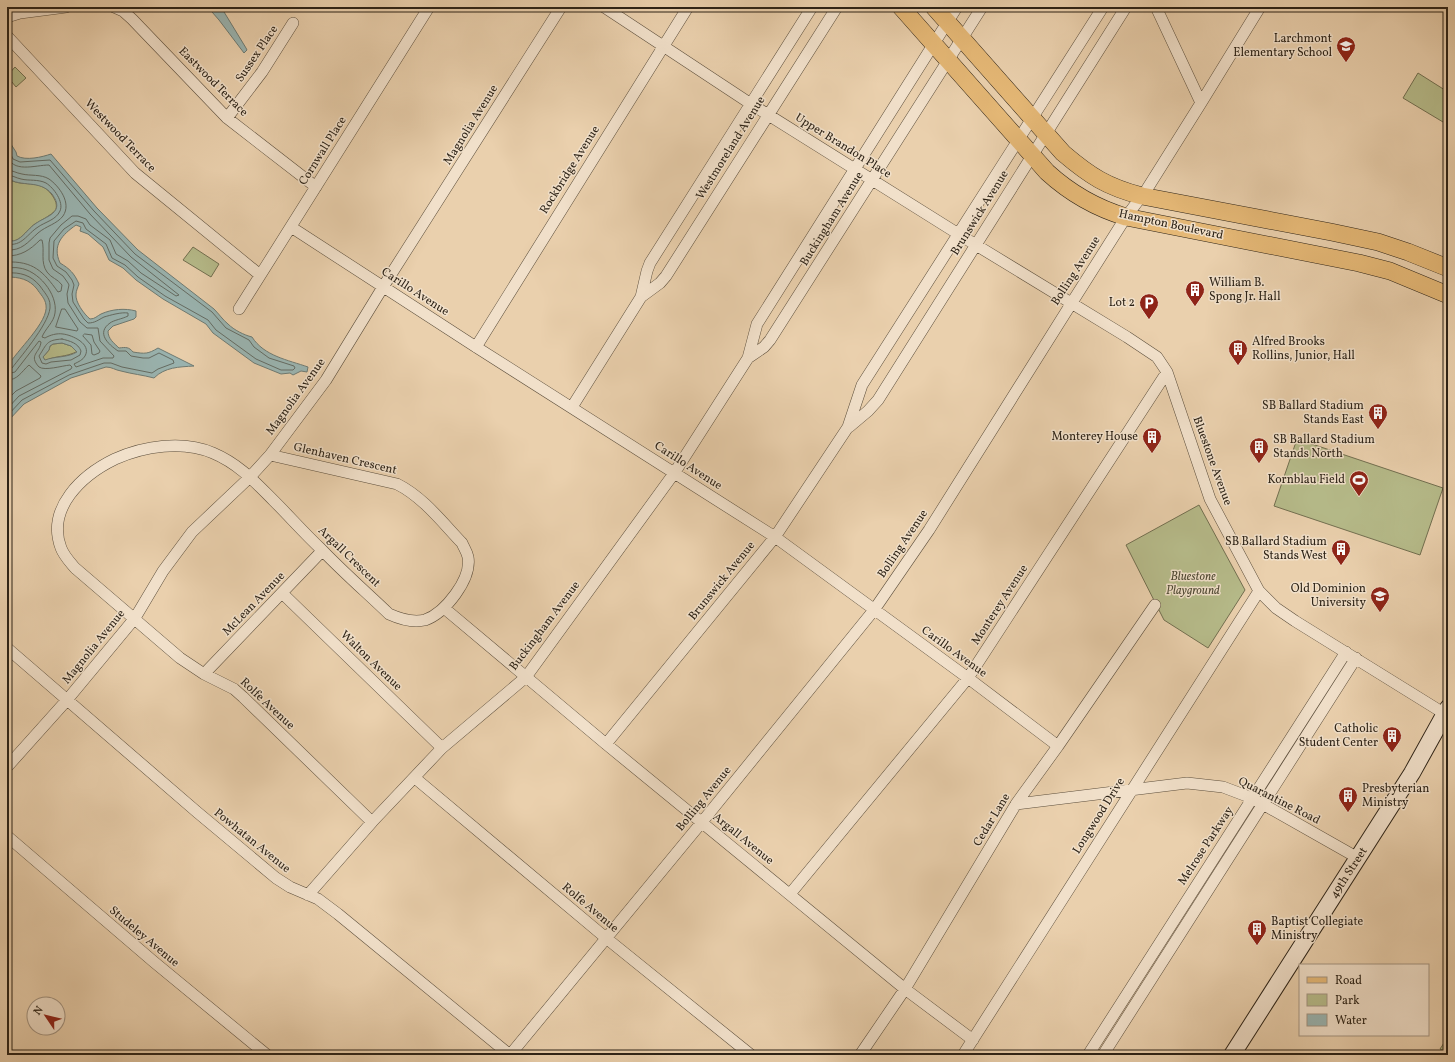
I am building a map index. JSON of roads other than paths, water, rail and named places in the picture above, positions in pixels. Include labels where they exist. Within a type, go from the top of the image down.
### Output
[{"type":"main road","name":"Hampton Boulevard","points":[[901,7],[1032,156],[1060,184],[1078,197],[1110,212],[1126,217],[1359,263],[1390,271],[1448,295]]},
{"type":"main road","name":"Hampton Boulevard","points":[[934,7],[1063,154],[1087,173],[1120,190],[1142,196],[1378,242],[1448,268]]},
{"type":"street","points":[[7,17],[20,13],[66,7]]},
{"type":"street","name":"Eastwood Terrace","points":[[114,7],[123,11],[132,19],[227,118],[316,187]]},
{"type":"street","name":"Cornwall Place","points":[[239,309],[429,7]]},
{"type":"street","name":"Magnolia Avenue","points":[[7,767],[67,700],[135,618],[163,571],[192,532],[250,477],[270,455],[326,380],[383,287],[561,7]]},
{"type":"street","name":"Upper Brandon Place","points":[[604,7],[751,104],[1071,304]]},
{"type":"street","name":"Rockbridge Avenue","points":[[476,347],[686,7]]},
{"type":"street","name":"Westmoreland Avenue","points":[[572,408],[641,297],[650,263],[812,7]]},
{"type":"street","name":"Westmoreland Avenue","points":[[641,297],[660,283],[666,276],[837,7]]},
{"type":"street","name":"Buckingham Avenue","points":[[308,894],[372,822],[442,748],[526,677],[675,472],[748,358],[757,324],[957,7]]},
{"type":"street","name":"Buckingham Avenue","points":[[748,358],[764,347],[770,340],[982,7]]},
{"type":"street","name":"Brunswick Avenue","points":[[606,744],[775,537],[848,427],[862,386],[1103,7]]},
{"type":"street","name":"Brunswick Avenue","points":[[848,427],[868,411],[878,400],[1126,7]]},
{"type":"street","points":[[1156,7],[1201,103]]},
{"type":"street","name":"Bolling Avenue","points":[[510,1055],[874,610],[928,530],[1126,217],[1142,196],[1260,7]]},
{"type":"street","name":"Sussex Place","points":[[227,118],[262,72],[293,23]]},
{"type":"street","name":"Westwood Terrace","points":[[7,36],[135,173],[260,275]]},
{"type":"street","name":"Carillo Avenue","points":[[291,227],[476,347],[675,472],[775,537],[968,678],[1058,746]]},
{"type":"street","name":"Bluestone Avenue","points":[[1071,304],[1157,356],[1167,372],[1210,499],[1259,591],[1276,608],[1346,652],[1446,711]]},
{"type":"street","name":"Monterey Avenue","points":[[790,894],[968,678],[1167,372]]},
{"type":"street","points":[[135,618],[75,568],[66,558],[61,549],[57,532],[57,522],[65,501],[71,492],[98,468],[116,459],[159,447],[175,446],[211,452],[233,462],[250,477]]},
{"type":"street","name":"Glenhaven Crescent","points":[[270,455],[397,484],[412,493],[462,543],[468,558],[467,569],[461,586],[444,608]]},
{"type":"street","name":"Argall Crescent","points":[[250,477],[322,551],[389,614],[402,620],[425,620],[444,608]]},
{"type":"street","name":"McLean Avenue","points":[[204,674],[322,551]]},
{"type":"street","name":"Longwood Drive","points":[[963,1055],[1259,591]]},
{"type":"street","name":"Walton Avenue","points":[[282,593],[442,748]]},
{"type":"street","name":"Cedar Lane","points":[[860,1055],[906,989],[1016,804],[1058,746],[1155,605]]},
{"type":"street","name":"Argall Avenue","points":[[444,608],[606,744],[906,989],[973,1040]]},
{"type":"street","name":"Rolfe Avenue","points":[[135,618],[180,658],[204,674],[224,683],[243,696],[372,822]]},
{"type":"street","name":"Powhatan Avenue","points":[[7,648],[276,878],[290,887],[318,899],[338,914],[510,1055]]},
{"type":"street","name":"Melrose Parkway","points":[[1088,1055],[1346,652]]},
{"type":"street","name":"Melrose Parkway","points":[[1103,1055],[1356,658]]},
{"type":"street","name":"49th Street","points":[[1232,1055],[1412,773],[1446,711]]},
{"type":"street","name":"Rolfe Avenue","points":[[415,778],[606,938],[751,1055]]},
{"type":"street","name":"Quarantine Road","points":[[1016,804],[1187,783],[1205,784],[1223,787],[1252,798],[1358,858]]},
{"type":"street","name":"Studeley Avenue","points":[[7,836],[154,962],[267,1055]]},
{"type":"water","points":[[210,7],[221,7],[247,50],[244,53],[212,12]]},
{"type":"water","points":[[7,138],[17,156],[34,158],[51,154],[97,208],[138,250],[214,309],[224,321],[233,328],[242,334],[252,337],[263,349],[270,353],[308,367],[307,372],[301,371],[293,375],[290,373],[281,374],[254,363],[213,333],[206,324],[163,299],[136,280],[123,268],[109,260],[103,247],[88,234],[80,231],[81,227],[76,225],[66,233],[60,241],[57,251],[60,263],[71,272],[79,284],[76,297],[80,308],[85,314],[90,319],[95,318],[105,312],[114,310],[136,311],[136,317],[134,319],[113,326],[108,331],[110,339],[113,343],[119,348],[127,348],[133,352],[144,353],[158,348],[194,366],[178,367],[168,370],[158,374],[154,378],[106,367],[71,378],[24,404],[7,422],[6,384],[8,366],[42,320],[46,312],[46,305],[45,300],[31,283],[16,277],[7,277],[7,240],[11,241],[19,239],[35,224],[53,213],[57,206],[56,200],[47,189],[36,185],[19,183],[7,178]],"holes":[[[62,343],[71,346],[77,352],[45,360],[43,357],[53,344]]]},
{"type":"place","name":"Larchmont Elementary School","points":[[1346,63]]},
{"type":"place","name":"William B. Spong Jr. Hall","points":[[1195,307]]},
{"type":"place","name":"Lot 2","points":[[1149,320]]},
{"type":"place","name":"Alfred Brooks Rollins, Junior, Hall","points":[[1238,366]]},
{"type":"place","name":"SB Ballard Stadium Stands East","points":[[1378,430]]},
{"type":"place","name":"Monterey House","points":[[1152,454]]},
{"type":"place","name":"SB Ballard Stadium Stands North","points":[[1259,464]]},
{"type":"place","name":"Kornblau Field","points":[[1359,497]]},
{"type":"place","name":"SB Ballard Stadium Stands West","points":[[1341,566]]},
{"type":"place","name":"Old Dominion University","points":[[1380,613]]},
{"type":"place","name":"Catholic Student Center","points":[[1392,753]]},
{"type":"place","name":"Presbyterian Ministry","points":[[1348,813]]},
{"type":"place","name":"Baptist Collegiate Ministry","points":[[1257,946]]},
{"type":"park label","name":"Bluestone Playground","points":[[1193,584]]}]
